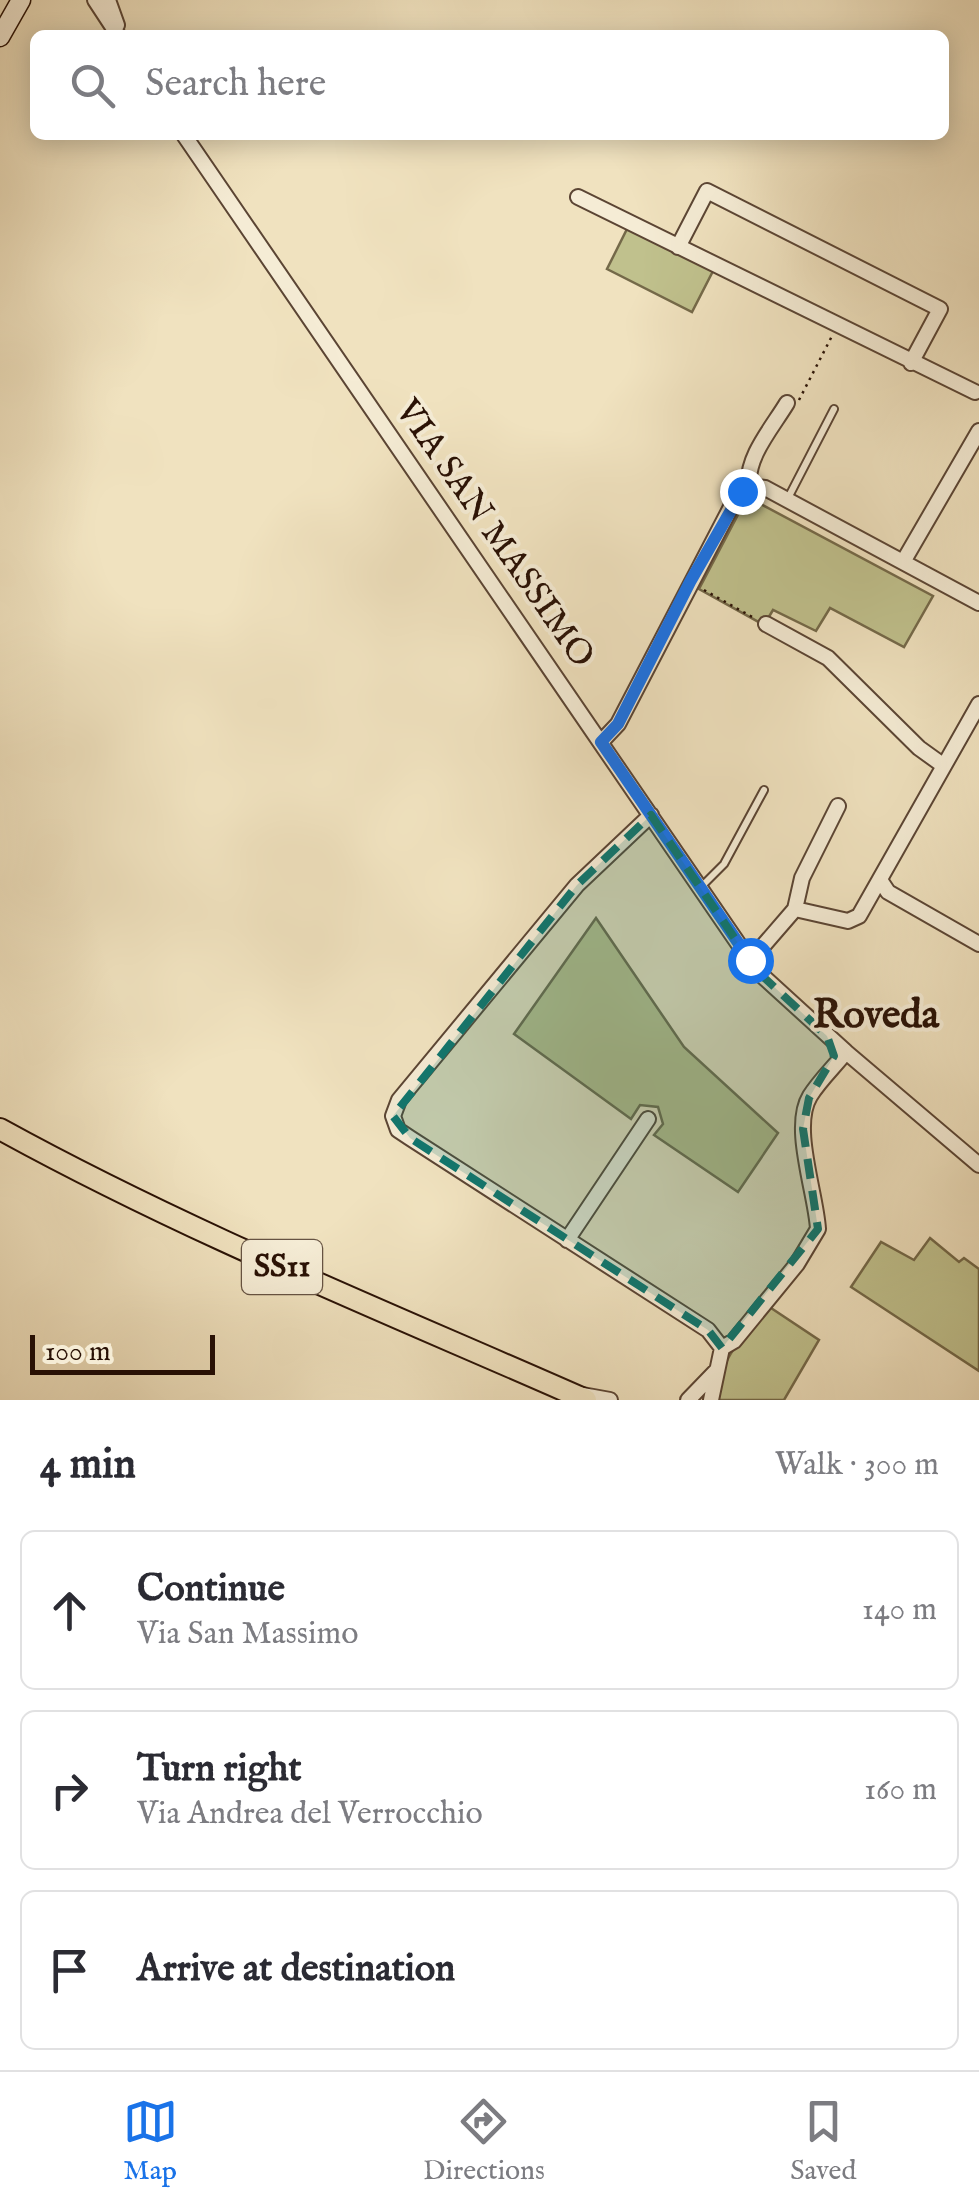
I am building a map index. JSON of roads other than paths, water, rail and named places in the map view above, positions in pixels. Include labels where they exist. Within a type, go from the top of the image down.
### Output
[{"type":"main road","name":"SS11","points":[[0,1129],[99,1184],[214,1238],[578,1398]]},
{"type":"street","points":[[95,0],[116,30]]},
{"type":"street","points":[[108,0],[118,30]]},
{"type":"street","points":[[0,37],[20,4]]},
{"type":"street","name":"VIA SAN MASSIMO","points":[[187,140],[766,982],[979,1165]]},
{"type":"street","points":[[678,246],[707,191],[940,310],[912,362]]},
{"type":"street","points":[[578,197],[837,326],[978,391]]},
{"type":"street","points":[[749,486],[748,473],[754,458],[787,403]]},
{"type":"street","points":[[903,562],[979,431]]},
{"type":"street","points":[[601,742],[618,724],[690,582],[737,497],[749,486],[765,488],[979,603]]},
{"type":"street","points":[[766,624],[828,658],[919,748],[944,766]]},
{"type":"street","points":[[795,909],[854,920],[979,704]]},
{"type":"street","points":[[750,960],[795,909],[802,878],[838,806]]},
{"type":"street","points":[[651,816],[577,885],[400,1100],[392,1116],[398,1130],[708,1330],[722,1348]]},
{"type":"street","points":[[880,880],[888,892],[979,944]]},
{"type":"street","points":[[827,1036],[834,1056],[829,1073]]},
{"type":"street","points":[[703,1392],[722,1348],[734,1340],[784,1280],[818,1229],[803,1129],[809,1098],[846,1052]]},
{"type":"street","points":[[567,1240],[648,1119]]},
{"type":"street","points":[[578,1398],[610,1400]]},
{"type":"lane","points":[[788,500],[834,410]]},
{"type":"lane","points":[[700,888],[724,864],[764,790]]},
{"type":"district","name":"Roveda","points":[[876,1016]]}]
